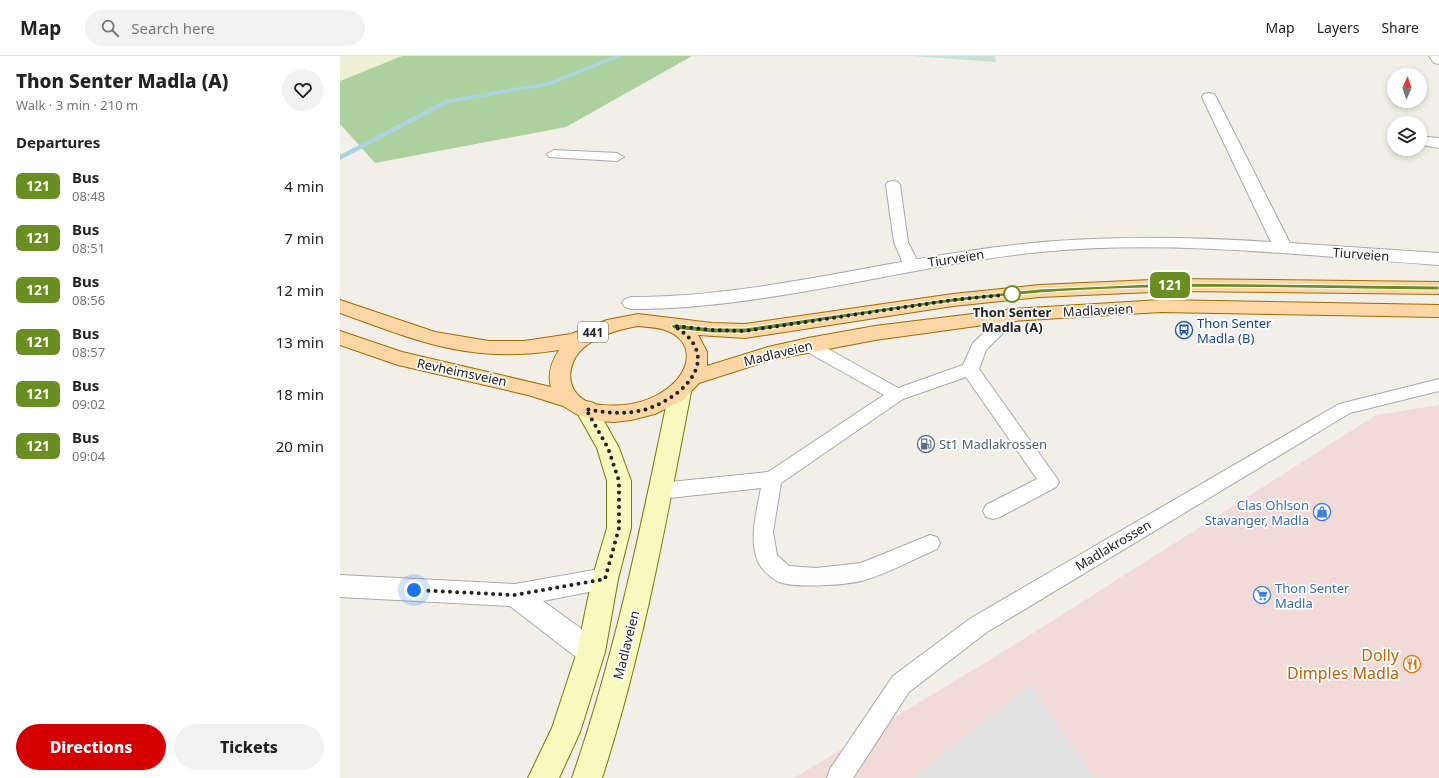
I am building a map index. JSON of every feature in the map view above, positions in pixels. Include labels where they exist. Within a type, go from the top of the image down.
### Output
[{"type":"main road","name":"Madlaveien","points":[[674,326],[712,330],[745,331],[953,300],[1039,291],[1106,287],[1174,285],[1439,288]]},
{"type":"main road","name":"Revheimsveien","points":[[340,306],[406,330],[449,342],[489,348],[557,344],[582,339]]},
{"type":"main road","name":"Madlaveien","points":[[587,778],[600,742],[631,629],[660,491],[686,385],[768,354],[808,345],[875,333],[1013,315],[1161,306],[1439,311]]},
{"type":"main road","name":"441","points":[[579,405],[562,390],[559,377],[561,364],[569,350],[582,339],[599,329],[618,323],[631,321],[658,321],[674,326],[686,334],[695,343],[698,354],[698,366],[686,385]]},
{"type":"main road","name":"Revheimsveien","points":[[346,340],[398,358],[530,388],[579,405]]},
{"type":"main road","points":[[579,405],[604,413],[638,411],[664,402],[686,385]]},
{"type":"main road","points":[[543,778],[565,732],[591,652],[605,579],[619,528],[619,481],[608,448],[579,405]]},
{"type":"street","points":[[1436,56],[1439,60]]},
{"type":"street","points":[[1209,97],[1284,248]]},
{"type":"street","name":"Tiurveien","points":[[632,303],[694,302],[970,255],[1087,242],[1183,241],[1439,259]]},
{"type":"street","points":[[340,586],[515,595],[605,579]]},
{"type":"street","points":[[515,595],[591,652]]},
{"type":"lane","points":[[554,154],[617,157]]},
{"type":"lane","points":[[893,185],[901,242],[912,266]]},
{"type":"lane","points":[[660,491],[772,479],[897,395],[970,369],[979,347],[1013,315]]},
{"type":"lane","points":[[808,345],[897,395]]},
{"type":"lane","points":[[970,369],[1049,482],[992,511]]},
{"type":"lane","name":"Madlakrossen","points":[[839,778],[901,684],[979,625],[1345,408],[1439,385]]},
{"type":"lane","points":[[772,479],[763,532],[767,559],[784,576],[816,577],[863,572],[930,543]]},
{"type":"shaded area","name":"Thon Senter Madla","points":[[1439,405],[1439,778],[794,778],[1016,644],[1376,415]]},
{"type":"shaded area","points":[[1029,684],[1095,778],[913,778]]},
{"type":"green space","points":[[340,56],[402,56],[340,81]]},
{"type":"green space","points":[[402,56],[692,56],[566,127],[375,163],[340,124],[340,81]]},
{"type":"green space","points":[[912,56],[995,56],[996,62]]},
{"type":"waterway","points":[[340,158],[447,101],[549,84],[619,56]]},
{"type":"bus line","name":"121","points":[[674,326],[712,330],[745,331],[953,300],[1039,291],[1106,287],[1174,285],[1439,288]]},
{"type":"place","name":"Thon Senter Madla (A)","points":[[1012,294]]},
{"type":"place","name":"Thon Senter Madla (B)","points":[[1184,330]]},
{"type":"place","name":"St1 Madlakrossen","points":[[926,444]]},
{"type":"place","name":"Clas Ohlson Stavanger, Madla","points":[[1322,512]]},
{"type":"place","name":"Thon Senter Madla","points":[[1262,595]]},
{"type":"place","name":"Dolly Dimples Madla","points":[[1412,664]]},
{"type":"route","points":[[414,590],[515,595],[605,579],[619,528],[619,481],[608,448],[586,409],[604,413],[624,413],[645,409],[664,402],[680,392],[692,378],[698,366],[698,354],[695,343],[686,334],[674,326],[712,330],[745,331],[953,300],[1012,294]]}]
